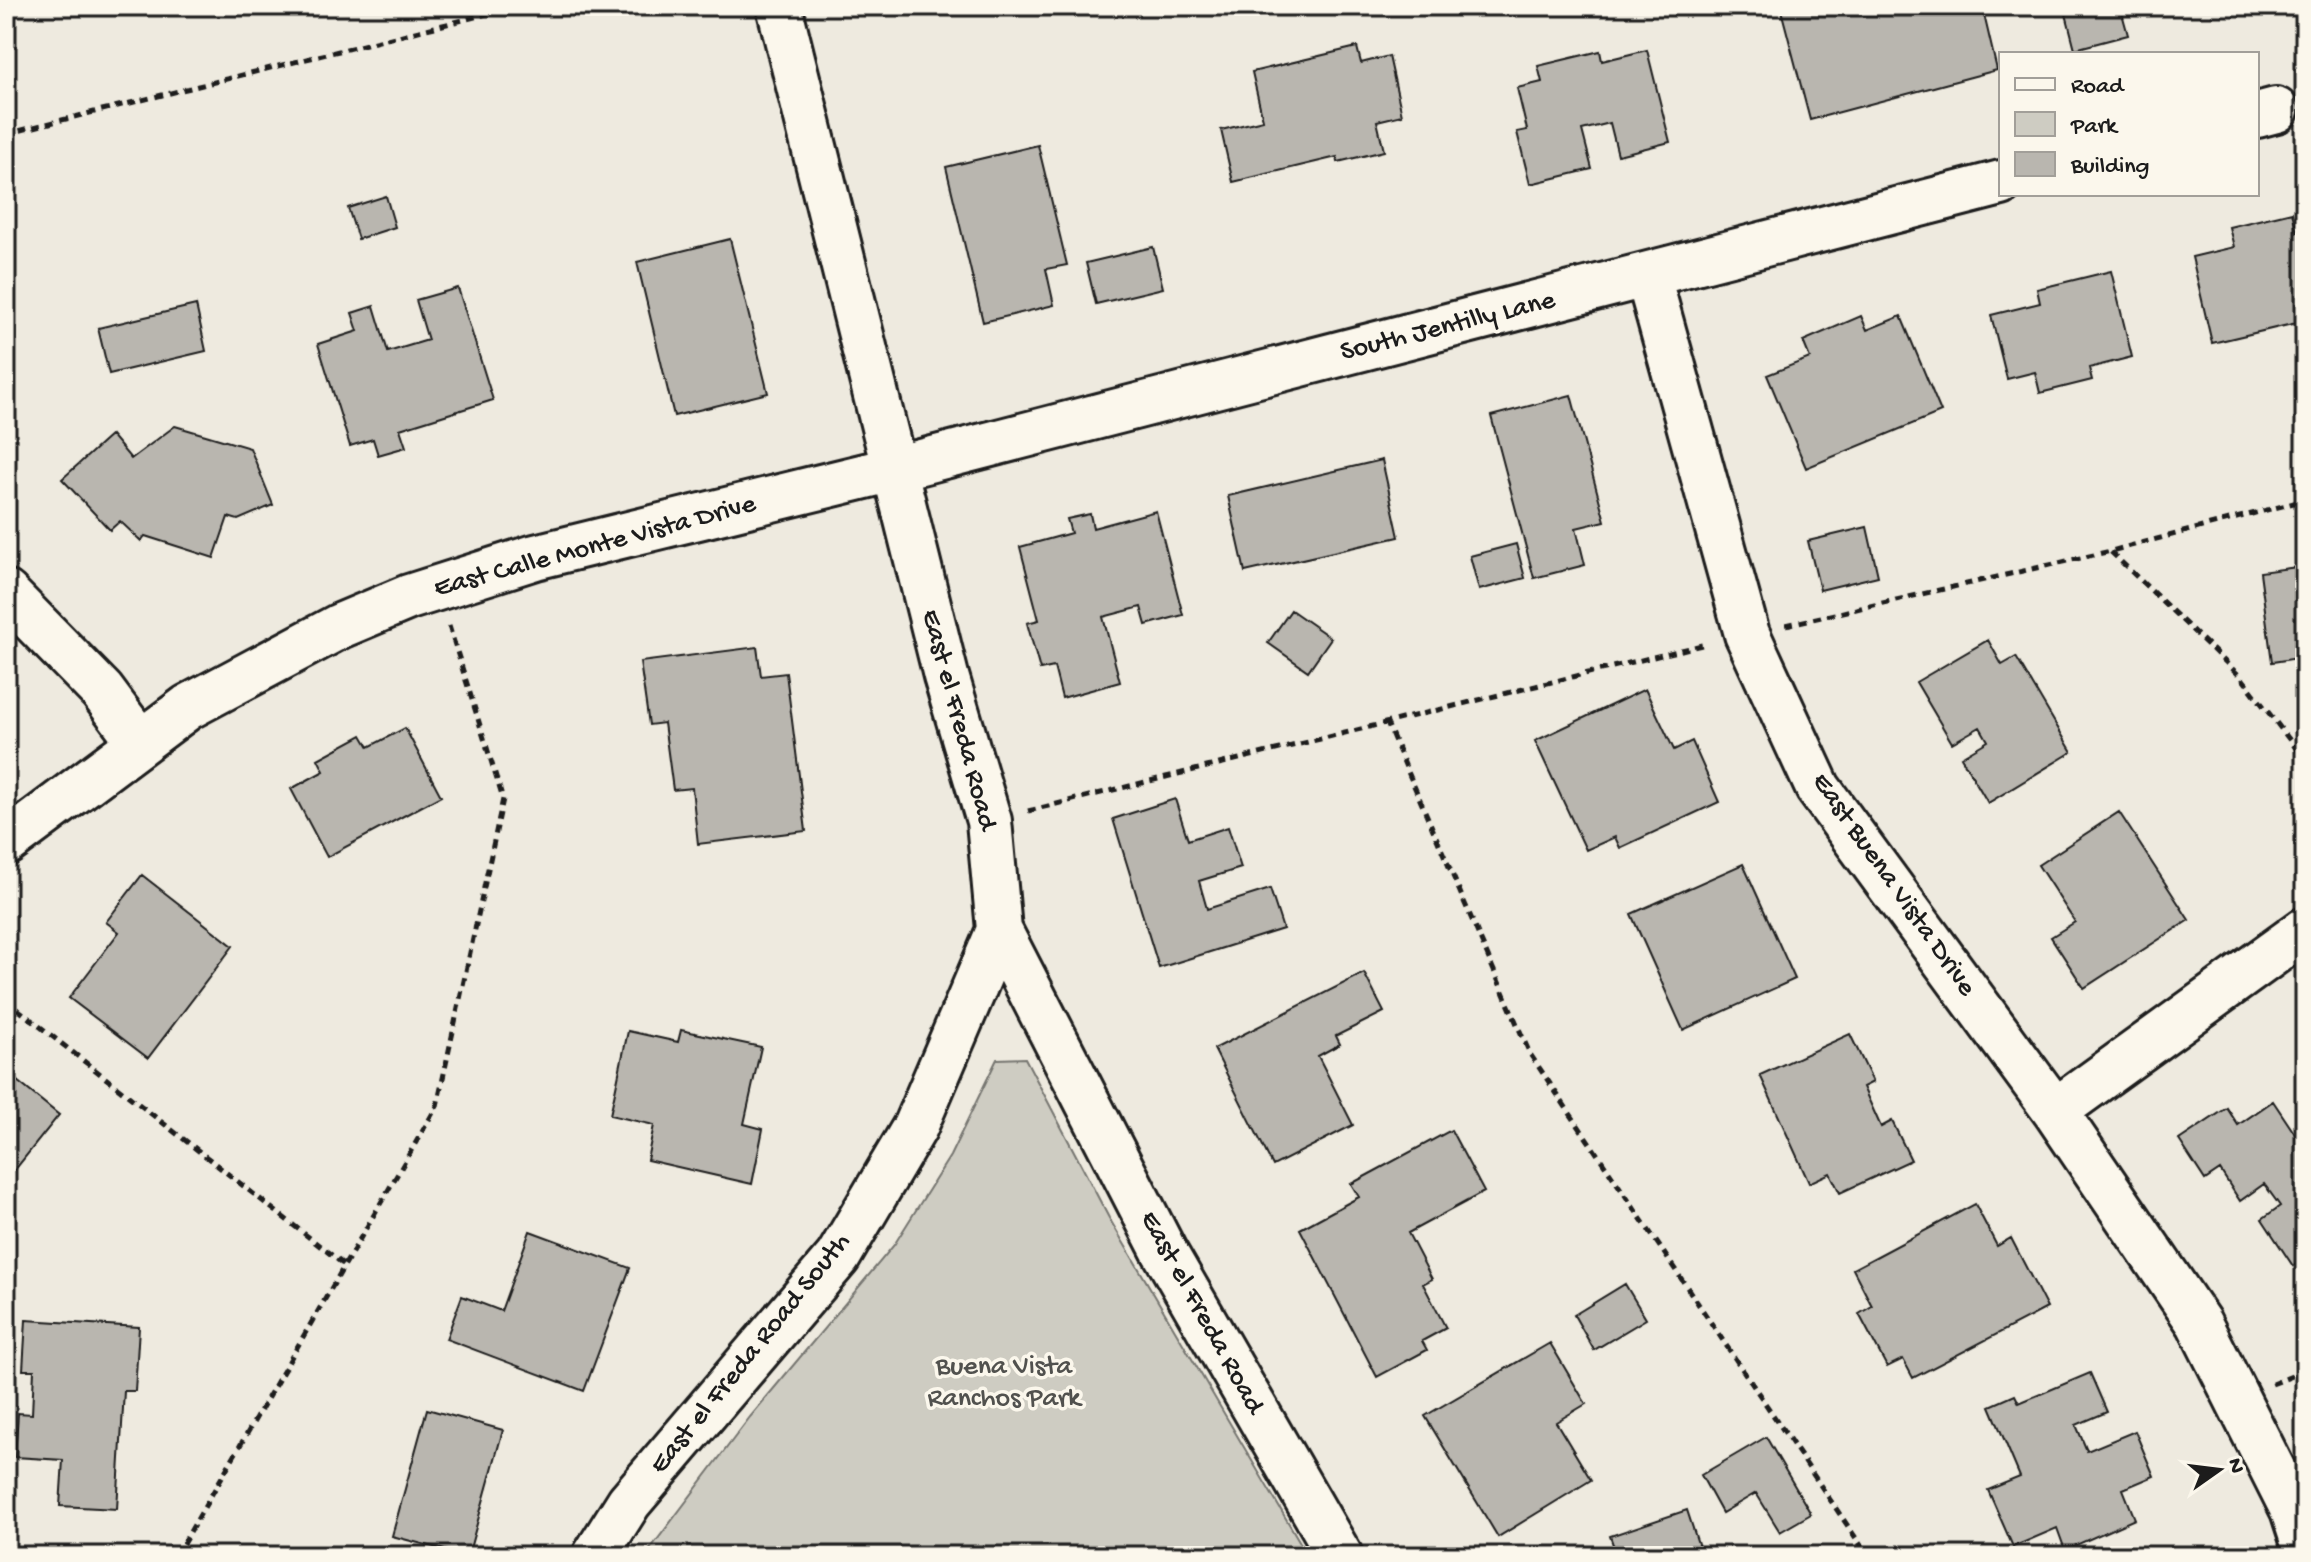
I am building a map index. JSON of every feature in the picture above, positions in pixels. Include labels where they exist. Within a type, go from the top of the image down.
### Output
[{"type":"street","name":"East el Freda Road","points":[[779,6],[946,676],[989,821],[999,930],[1164,1251],[1340,1556]]},
{"type":"street","name":"South Jentilly Lane","points":[[894,469],[1999,184]]},
{"type":"street","name":"East Buena Vista Drive","points":[[1648,276],[1747,634],[1818,788],[2055,1111],[2199,1323],[2293,1510],[2305,1547]]},
{"type":"street","name":"East Calle Monte Vista Drive","points":[[6,843],[188,707],[340,626],[438,588],[535,557],[894,469]]},
{"type":"street","points":[[6,593],[102,691],[140,742]]},
{"type":"street","name":"East el Freda Road South","points":[[595,1556],[629,1502],[838,1257],[915,1127],[999,930]]},
{"type":"street","points":[[2055,1111],[2305,930]]},
{"type":"path","points":[[6,134],[519,6]]},
{"type":"path","points":[[989,821],[1747,634],[2111,551],[2305,500]]},
{"type":"path","points":[[2111,551],[2242,678],[2305,760]]},
{"type":"path","points":[[176,1556],[437,1106],[503,799],[438,588]]},
{"type":"path","points":[[1386,721],[1530,1054],[1868,1556]]},
{"type":"path","points":[[6,1000],[343,1264]]},
{"type":"green space","name":"Buena Vista Ranchos Park","points":[[1025,1058],[1109,1218],[1308,1556],[645,1556],[750,1417],[894,1245],[950,1156],[997,1059]]},
{"type":"building","points":[[1780,6],[1982,6],[1997,70],[1810,120]]},
{"type":"building","points":[[2064,6],[2120,6],[2128,35],[2075,49]]},
{"type":"building","points":[[1357,47],[1361,63],[1389,56],[1402,115],[1377,121],[1384,151],[1338,162],[1337,157],[1233,182],[1221,130],[1263,120],[1252,72]]},
{"type":"building","points":[[1647,50],[1670,142],[1618,155],[1610,123],[1582,130],[1592,169],[1530,184],[1517,132],[1527,130],[1517,88],[1542,82],[1538,66],[1600,51],[1602,61]]},
{"type":"building","points":[[1038,145],[1067,265],[1046,269],[1054,305],[983,322],[946,167]]},
{"type":"building","points":[[386,196],[395,227],[358,239],[348,208]]},
{"type":"building","points":[[2292,212],[2297,232],[2305,230],[2305,321],[2212,343],[2192,257],[2234,247],[2229,227]]},
{"type":"building","points":[[730,239],[768,393],[674,416],[637,262]]},
{"type":"building","points":[[1153,247],[1163,288],[1096,304],[1086,263]]},
{"type":"building","points":[[2111,271],[2132,357],[2089,368],[2092,380],[2040,393],[2035,372],[2007,379],[1991,315],[2040,303],[2037,289]]},
{"type":"building","points":[[458,288],[493,400],[400,429],[406,447],[378,455],[373,439],[350,446],[318,344],[358,331],[352,313],[374,306],[388,352],[428,340],[416,300]]},
{"type":"building","points":[[196,305],[206,351],[109,374],[98,328]]},
{"type":"building","points":[[1861,316],[1867,330],[1901,316],[1941,412],[1806,468],[1767,375],[1810,358],[1803,341]]},
{"type":"building","points":[[1571,395],[1605,521],[1576,528],[1585,565],[1534,578],[1491,416]]},
{"type":"building","points":[[175,426],[250,448],[273,505],[238,520],[228,517],[214,558],[145,536],[141,541],[120,521],[110,530],[62,479],[111,435],[131,459]]},
{"type":"building","points":[[1382,460],[1399,537],[1245,572],[1228,496]]},
{"type":"building","points":[[1156,511],[1183,615],[1146,625],[1141,607],[1103,617],[1120,682],[1062,698],[1054,667],[1040,670],[1027,623],[1039,620],[1020,547],[1071,533],[1067,519],[1090,514],[1093,528]]},
{"type":"building","points":[[1867,527],[1878,576],[1820,590],[1808,541]]},
{"type":"building","points":[[1516,544],[1525,578],[1479,590],[1470,556]]},
{"type":"building","points":[[2305,566],[2305,657],[2272,662],[2260,572]]},
{"type":"building","points":[[1291,610],[1331,638],[1308,671],[1268,643]]},
{"type":"building","points":[[1988,640],[2002,665],[2016,657],[2072,752],[1988,803],[1961,757],[1988,741],[1980,727],[1952,743],[1916,682]]},
{"type":"building","points":[[757,647],[761,676],[786,673],[806,831],[698,844],[692,788],[673,790],[664,723],[649,725],[640,662]]},
{"type":"building","points":[[1645,689],[1674,750],[1692,741],[1719,802],[1620,848],[1615,837],[1586,850],[1535,741]]},
{"type":"building","points":[[405,728],[441,796],[327,857],[291,789],[324,771],[318,759],[362,735],[369,747]]},
{"type":"building","points":[[1175,799],[1188,840],[1228,827],[1241,868],[1199,881],[1207,909],[1270,889],[1283,929],[1159,968],[1113,819]]},
{"type":"building","points":[[2119,812],[2189,920],[2084,988],[2051,937],[2075,922],[2038,865]]},
{"type":"building","points":[[1743,864],[1795,979],[1683,1030],[1631,914]]},
{"type":"building","points":[[142,875],[233,946],[148,1058],[69,998],[119,932],[106,922]]},
{"type":"building","points":[[1364,973],[1384,1012],[1336,1036],[1340,1044],[1318,1056],[1353,1125],[1273,1166],[1214,1049]]},
{"type":"building","points":[[681,1030],[761,1047],[744,1124],[763,1129],[752,1184],[647,1160],[654,1125],[610,1115],[628,1031],[678,1042]]},
{"type":"building","points":[[1850,1034],[1873,1082],[1863,1087],[1881,1127],[1892,1121],[1911,1160],[1840,1193],[1830,1173],[1809,1183],[1760,1075]]},
{"type":"building","points":[[6,1072],[59,1115],[6,1181]]},
{"type":"building","points":[[2273,1101],[2305,1149],[2305,1258],[2293,1266],[2262,1219],[2280,1206],[2264,1184],[2240,1201],[2220,1170],[2205,1180],[2179,1140],[2227,1108],[2238,1125]]},
{"type":"building","points":[[1451,1130],[1484,1192],[1408,1233],[1432,1279],[1423,1284],[1446,1328],[1422,1341],[1427,1350],[1377,1377],[1300,1229],[1359,1197],[1351,1184]]},
{"type":"building","points":[[1975,1204],[1997,1246],[2011,1238],[2047,1308],[1913,1378],[1903,1359],[1887,1367],[1859,1314],[1872,1306],[1853,1269]]},
{"type":"building","points":[[530,1231],[630,1268],[584,1391],[446,1339],[462,1296],[501,1311]]},
{"type":"building","points":[[1625,1284],[1646,1319],[1594,1350],[1574,1315]]},
{"type":"building","points":[[26,1320],[139,1327],[135,1391],[124,1391],[117,1509],[60,1506],[63,1460],[15,1457],[18,1413],[32,1414],[34,1370],[23,1370]]},
{"type":"building","points":[[1550,1343],[1586,1404],[1556,1422],[1591,1480],[1498,1537],[1425,1416]]},
{"type":"building","points":[[2090,1373],[2107,1412],[2076,1425],[2087,1451],[2135,1431],[2154,1476],[2123,1489],[2135,1519],[2065,1550],[2057,1528],[2013,1547],[1988,1490],[2020,1477],[1990,1406],[2015,1395],[2019,1403]]},
{"type":"building","points":[[427,1409],[503,1430],[468,1556],[392,1536]]},
{"type":"building","points":[[1766,1437],[1811,1514],[1780,1532],[1756,1493],[1722,1513],[1701,1475]]},
{"type":"building","points":[[1687,1510],[1702,1556],[1617,1556],[1610,1536]]}]
